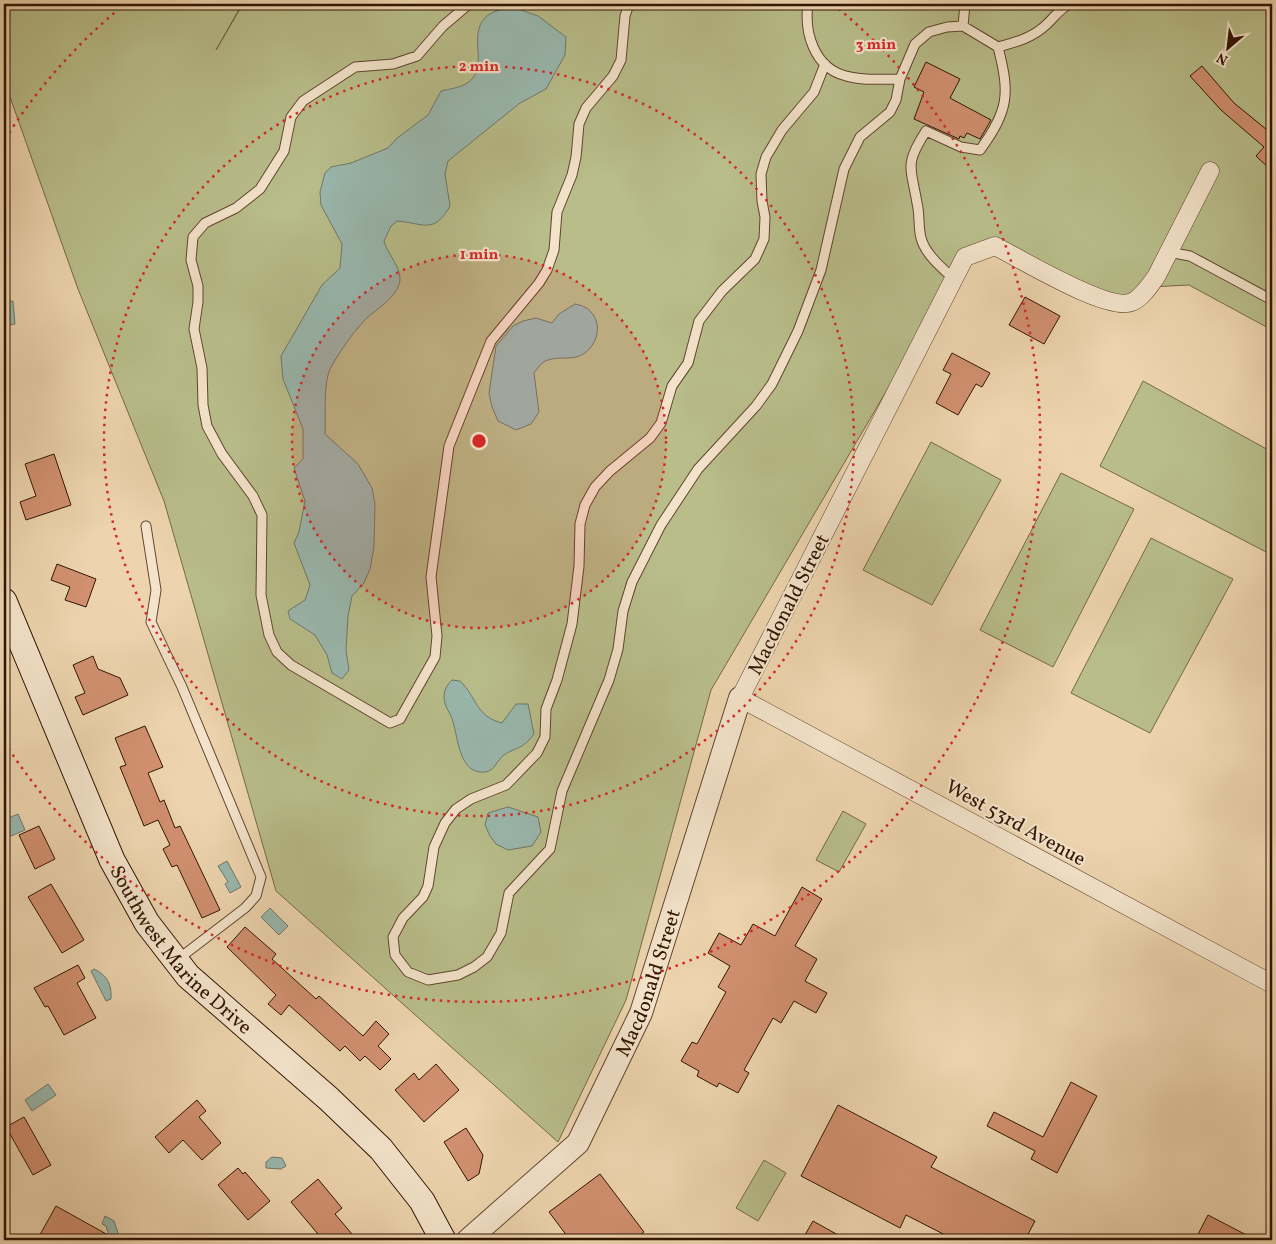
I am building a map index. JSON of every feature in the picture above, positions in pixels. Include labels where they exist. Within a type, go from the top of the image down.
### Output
[{"type":"main road","name":"Southwest Marine Drive","points":[[4,601],[112,860],[147,923],[175,961],[221,1007],[330,1099],[381,1150],[422,1201],[443,1240]]},
{"type":"street","name":"Macdonald Street","points":[[468,1240],[578,1143],[641,1013],[740,698],[965,257],[995,246],[1092,296],[1112,304],[1132,303],[1150,287],[1210,171]]},
{"type":"street","name":"West 53rd Avenue","points":[[740,698],[1272,984]]},
{"type":"lane","points":[[469,4],[443,26],[417,56],[393,64],[355,67],[304,102],[291,117],[284,150],[260,190],[236,208],[205,223],[193,237],[192,245],[191,260],[198,286],[194,329],[202,368],[203,405],[207,426],[222,454],[252,496],[262,515],[261,595],[269,636],[277,652],[291,665],[390,723],[400,719],[435,657],[437,636],[431,577],[449,446],[491,341],[539,283],[547,270],[554,250],[557,212],[574,166],[579,124],[586,108],[613,76],[620,60],[625,16],[629,4]]},
{"type":"lane","points":[[808,4],[806,20],[812,46],[825,64],[844,76],[863,79],[900,79]]},
{"type":"lane","points":[[963,26],[965,4]]},
{"type":"lane","points":[[825,64],[814,92],[782,130],[766,156],[761,174],[762,201],[766,217],[764,238],[755,259],[722,290],[699,321],[688,363],[672,386],[660,423],[650,438],[610,471],[595,487],[585,505],[580,524],[579,566],[572,624],[557,680],[546,709],[545,737],[537,753],[506,785],[471,799],[456,809],[445,823],[434,846],[431,872],[423,897],[403,918],[393,937],[395,955],[408,972],[428,980],[458,974],[474,967],[487,957],[501,933],[509,894],[550,849],[562,791],[609,680],[618,649],[623,611],[632,582],[662,526],[698,469],[756,406],[772,384],[798,331],[821,270],[844,169],[860,137],[890,112],[896,100],[900,79],[915,44],[929,32],[947,27],[963,26],[998,47],[1023,40],[1046,26],[1064,6],[1070,4]]},
{"type":"lane","points":[[954,279],[937,264],[921,239],[918,204],[909,168],[916,146],[926,131],[961,148],[980,150],[1002,114],[1006,95],[998,47]]},
{"type":"lane","points":[[1168,252],[1190,256],[1272,300]]},
{"type":"lane","points":[[146,526],[156,590],[151,622],[182,687],[260,877],[256,896],[245,908],[198,946],[175,961]]},
{"type":"green space","points":[[4,4],[242,4],[216,50],[243,4],[1272,4],[1272,330],[1189,285],[1150,287],[1132,303],[995,246],[965,257],[711,690],[626,1000],[558,1142],[276,891],[164,501],[78,289],[4,80]]},
{"type":"green space","points":[[1143,381],[1272,452],[1272,555],[1100,466]]},
{"type":"green space","points":[[931,442],[1001,480],[932,605],[863,570]]},
{"type":"green space","points":[[1061,473],[1134,509],[1053,667],[980,630]]},
{"type":"green space","points":[[1151,538],[1233,579],[1150,733],[1071,693]]},
{"type":"green space","points":[[843,811],[866,824],[839,872],[816,860]]},
{"type":"green space","points":[[764,1160],[786,1173],[758,1221],[736,1208]]},
{"type":"water","points":[[513,7],[538,16],[566,37],[565,55],[546,89],[520,103],[448,161],[445,174],[450,206],[439,221],[433,224],[421,225],[397,221],[391,226],[384,241],[400,275],[398,286],[390,298],[368,317],[354,333],[337,357],[328,376],[325,434],[358,464],[372,488],[375,504],[374,547],[370,569],[364,583],[352,596],[348,616],[346,650],[349,670],[342,679],[332,673],[327,655],[315,635],[290,619],[288,611],[305,600],[310,585],[294,543],[299,532],[305,501],[294,468],[303,459],[303,429],[283,379],[281,356],[322,285],[340,268],[342,244],[321,205],[320,192],[325,173],[331,167],[351,163],[388,148],[396,139],[428,115],[441,91],[467,83],[475,75],[478,65],[479,30],[483,20],[494,12]]},
{"type":"water","points":[[13,301],[15,324],[5,326],[4,302]]},
{"type":"water","points":[[575,304],[588,309],[597,322],[597,335],[592,346],[582,355],[573,358],[548,360],[534,373],[539,412],[531,424],[516,430],[498,421],[489,393],[496,346],[513,326],[536,318],[552,323],[559,314]]},
{"type":"water","points":[[452,680],[460,681],[466,687],[486,716],[502,723],[516,704],[528,704],[534,734],[523,745],[504,755],[494,768],[485,772],[470,768],[461,754],[452,719],[444,701],[445,690]]},
{"type":"water","points":[[508,807],[538,817],[541,832],[532,846],[508,850],[496,844],[490,836],[485,825],[488,813]]},
{"type":"water","points":[[18,814],[25,830],[4,839],[4,820]]},
{"type":"water","points":[[227,861],[241,887],[230,893],[225,884],[228,882],[218,866]]},
{"type":"water","points":[[270,908],[288,926],[279,935],[261,917]]},
{"type":"water","points":[[94,969],[108,981],[111,989],[111,999],[106,1001],[91,971]]},
{"type":"water","points":[[48,1084],[56,1095],[32,1111],[25,1100]]},
{"type":"water","points":[[272,1157],[282,1158],[286,1166],[281,1169],[266,1168],[266,1162]]},
{"type":"water","points":[[105,1216],[114,1221],[119,1236],[110,1239],[106,1226],[102,1224]]},
{"type":"building","points":[[926,62],[960,79],[950,98],[991,120],[980,139],[967,133],[964,138],[960,136],[959,139],[914,119],[924,92],[914,87]]},
{"type":"building","points":[[1202,66],[1234,103],[1272,134],[1272,171],[1256,156],[1264,147],[1221,110],[1190,76]]},
{"type":"building","points":[[1025,297],[1060,316],[1044,344],[1009,325]]},
{"type":"building","points":[[952,353],[990,373],[982,387],[976,384],[958,415],[936,403],[951,374],[943,370]]},
{"type":"building","points":[[54,454],[71,505],[26,520],[20,502],[36,496],[25,464]]},
{"type":"building","points":[[57,564],[96,579],[86,607],[65,600],[70,587],[51,580]]},
{"type":"building","points":[[93,656],[98,669],[120,678],[128,695],[83,715],[75,697],[85,693],[73,665]]},
{"type":"building","points":[[145,726],[163,767],[148,773],[160,802],[164,800],[175,828],[180,826],[220,910],[202,918],[177,865],[172,867],[163,849],[170,845],[158,820],[144,826],[120,767],[126,765],[115,738]]},
{"type":"building","points":[[39,826],[55,859],[35,869],[19,835]]},
{"type":"building","points":[[51,884],[84,940],[62,953],[28,897]]},
{"type":"building","points":[[802,887],[822,899],[795,946],[817,959],[805,981],[827,993],[816,1013],[794,1001],[781,1023],[773,1018],[744,1070],[749,1073],[738,1093],[719,1083],[717,1087],[697,1076],[699,1071],[681,1061],[692,1042],[697,1044],[726,992],[718,987],[730,966],[708,953],[719,933],[741,945],[753,924],[775,936]]},
{"type":"building","points":[[245,927],[276,954],[272,959],[316,999],[319,996],[363,1036],[376,1021],[389,1034],[378,1046],[391,1059],[380,1070],[365,1056],[360,1061],[345,1046],[340,1051],[289,1005],[281,1015],[268,1004],[276,995],[227,947]]},
{"type":"building","points":[[78,965],[85,978],[77,983],[96,1018],[64,1035],[48,1006],[45,1007],[34,988]]},
{"type":"building","points":[[436,1064],[459,1090],[424,1122],[395,1090],[414,1073],[419,1080]]},
{"type":"building","points":[[1071,1082],[1097,1096],[1057,1173],[1031,1159],[1035,1151],[987,1126],[994,1112],[1043,1137]]},
{"type":"building","points":[[197,1100],[206,1111],[199,1117],[221,1143],[202,1160],[183,1140],[169,1153],[155,1137]]},
{"type":"building","points":[[838,1105],[937,1157],[931,1167],[1035,1221],[1025,1240],[955,1240],[906,1215],[900,1228],[801,1176]]},
{"type":"building","points":[[24,1117],[51,1165],[33,1175],[6,1127]]},
{"type":"building","points":[[466,1128],[483,1155],[479,1174],[468,1181],[444,1142]]},
{"type":"building","points":[[238,1168],[243,1174],[245,1172],[270,1201],[248,1220],[218,1185]]},
{"type":"building","points":[[600,1174],[644,1232],[633,1240],[570,1240],[549,1212]]},
{"type":"building","points":[[318,1179],[342,1208],[335,1214],[357,1240],[323,1240],[291,1202]]},
{"type":"building","points":[[56,1206],[117,1240],[73,1240],[61,1234],[57,1240],[37,1240]]},
{"type":"building","points":[[1208,1215],[1256,1240],[1195,1240]]},
{"type":"building","points":[[813,1221],[847,1240],[802,1240]]}]
